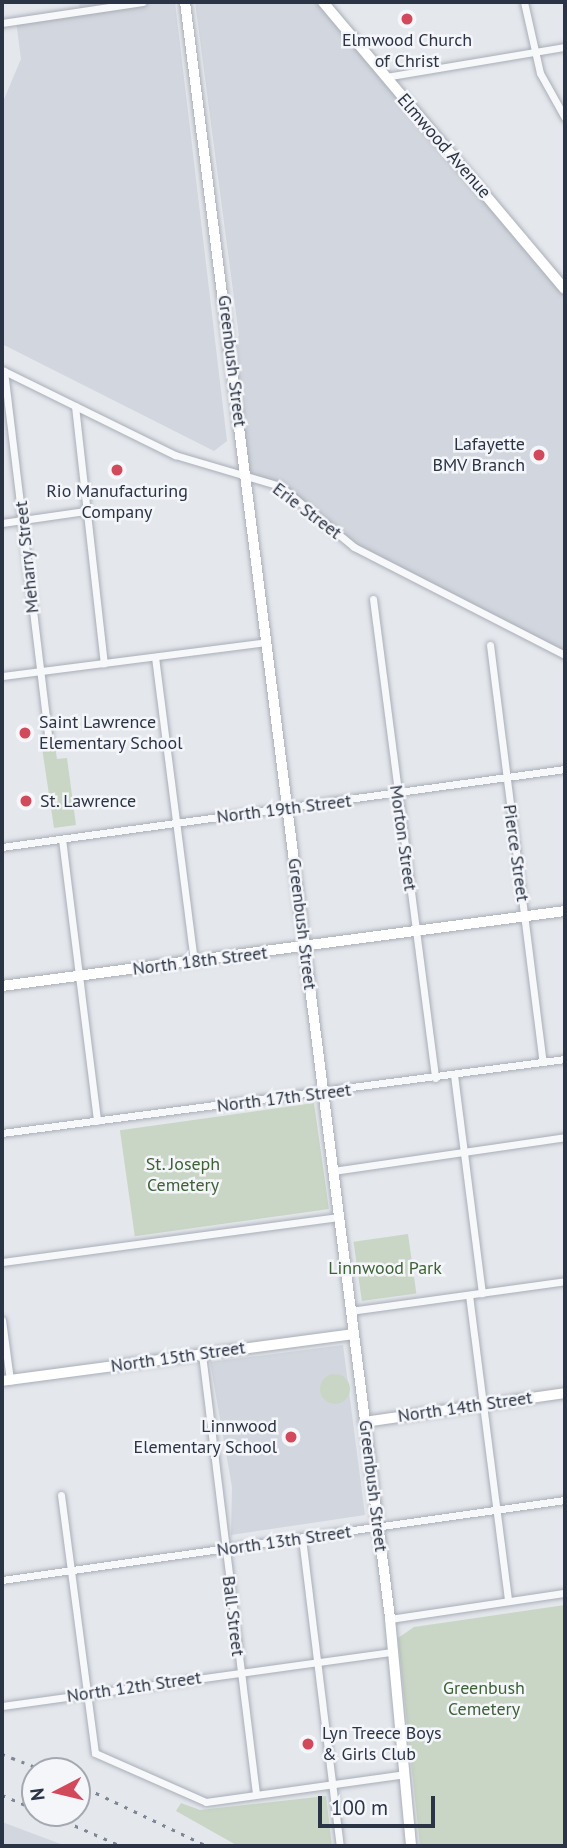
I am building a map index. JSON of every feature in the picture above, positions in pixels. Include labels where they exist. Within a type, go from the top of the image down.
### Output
[{"type":"main road","name":"Greenbush Street","points":[[185,2],[390,1619],[390,1652],[411,1846]]},
{"type":"main road","name":"Elmwood Avenue","points":[[323,2],[565,289]]},
{"type":"main road","name":"North 18th Street","points":[[2,986],[565,911]]},
{"type":"main road","name":"North 15th Street","points":[[6,1380],[353,1334]]},
{"type":"main road","name":"North 14th Street","points":[[364,1422],[565,1394]]},
{"type":"street","points":[[2,23],[79,6],[142,2]]},
{"type":"street","points":[[524,2],[534,52],[565,118]]},
{"type":"street","points":[[385,76],[565,47]]},
{"type":"street","name":"Erie Street","points":[[3,371],[175,456],[246,472],[280,486],[354,547],[565,655]]},
{"type":"street","name":"Meharry Street","points":[[3,371],[49,743]]},
{"type":"street","points":[[75,406],[104,663]]},
{"type":"street","points":[[2,523],[85,511]]},
{"type":"street","name":"Morton Street","points":[[373,599],[435,1078]]},
{"type":"street","points":[[2,676],[267,642]]},
{"type":"street","name":"Pierce Street","points":[[490,645],[543,1062]]},
{"type":"street","points":[[155,657],[194,962]]},
{"type":"street","name":"North 19th Street","points":[[2,847],[174,822],[397,795],[565,769]]},
{"type":"street","points":[[62,839],[97,1121]]},
{"type":"street","name":"North 17th Street","points":[[2,1133],[323,1093],[565,1059]]},
{"type":"street","points":[[454,1075],[482,1293]]},
{"type":"street","points":[[333,1171],[565,1137]]},
{"type":"street","points":[[2,1262],[339,1217]]},
{"type":"street","points":[[350,1311],[565,1281]]},
{"type":"street","points":[[469,1295],[508,1601]]},
{"type":"street","points":[[2,1320],[6,1380]]},
{"type":"street","name":"Ball Street","points":[[202,1354],[256,1795]]},
{"type":"street","points":[[61,1495],[85,1695],[95,1753],[192,1800],[256,1795],[404,1774]]},
{"type":"street","name":"North 13th Street","points":[[2,1580],[565,1500]]},
{"type":"street","points":[[302,1538],[340,1846]]},
{"type":"street","points":[[390,1619],[565,1593]]},
{"type":"street","name":"North 12th Street","points":[[2,1706],[390,1652]]},
{"type":"shaded area","points":[[79,2],[175,2],[227,441],[214,451],[2,344],[2,104],[21,59],[16,21],[80,10]]},
{"type":"shaded area","points":[[195,2],[323,2],[565,289],[565,655],[354,547],[280,486],[246,472],[230,344],[239,336]]},
{"type":"shaded area","points":[[343,1345],[365,1515],[231,1535],[232,1487],[210,1362]]},
{"type":"shaded area","points":[[2,1822],[66,1846],[2,1846]]},
{"type":"green space","points":[[55,747],[57,759],[67,758],[76,825],[54,828],[42,748]]},
{"type":"green space","name":"St. Joseph Cemetery","points":[[314,1103],[329,1209],[135,1236],[120,1130]]},
{"type":"green space","name":"Linnwood Park","points":[[408,1234],[416,1293],[362,1301],[354,1242]]},
{"type":"green space","points":[[335,1374],[346,1378],[350,1389],[346,1400],[335,1404],[324,1400],[320,1389],[324,1378]]},
{"type":"green space","name":"Greenbush Cemetery","points":[[565,1605],[565,1846],[420,1846],[398,1638],[414,1627]]},
{"type":"green space","points":[[326,1796],[332,1846],[238,1846],[176,1811],[181,1803],[200,1810]]},
{"type":"railway","points":[[2,1754],[21,1761]]},
{"type":"railway","points":[[91,1791],[207,1846]]},
{"type":"railway","points":[[2,1795],[21,1803]]},
{"type":"railway","points":[[78,1827],[121,1846]]},
{"type":"place","name":"Elmwood Church of Christ","points":[[407,19]]},
{"type":"place","name":"Lafayette BMV Branch","points":[[539,455]]},
{"type":"place","name":"Rio Manufacturing Company","points":[[117,470]]},
{"type":"place","name":"Saint Lawrence Elementary School","points":[[25,733]]},
{"type":"place","name":"St. Lawrence","points":[[26,801]]},
{"type":"place","name":"Linnwood Elementary School","points":[[291,1437]]},
{"type":"place","name":"Lyn Treece Boys & Girls Club","points":[[308,1744]]}]
